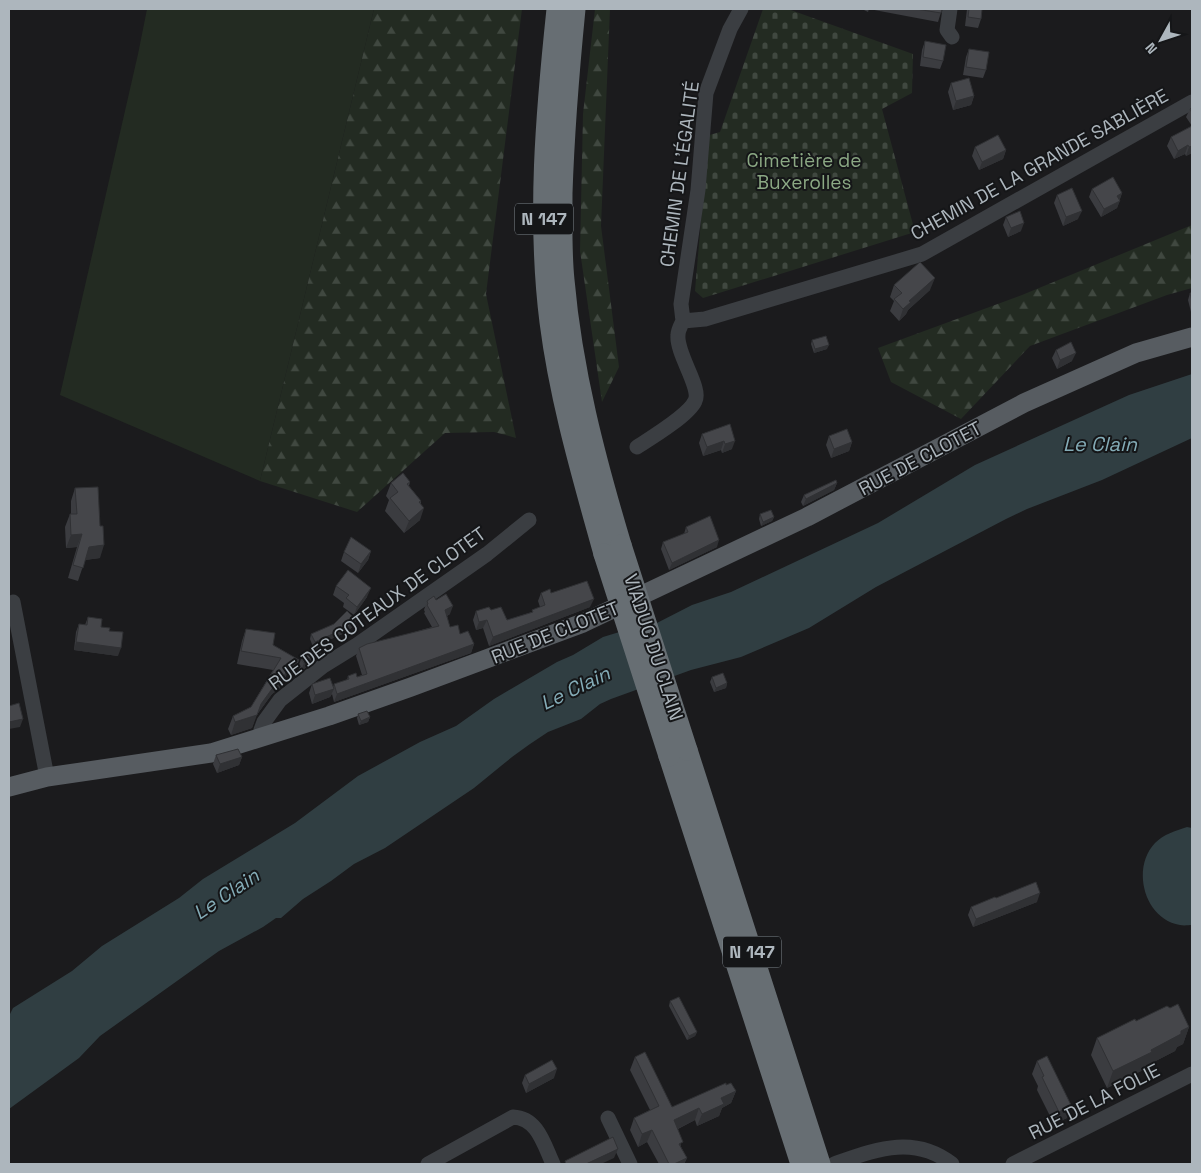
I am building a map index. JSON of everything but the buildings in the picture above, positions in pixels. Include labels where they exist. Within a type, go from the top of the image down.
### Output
[{"type":"highway","name":"N 147","points":[[557,9],[544,156],[544,243],[549,306],[555,354],[568,416],[613,550]]},
{"type":"highway","name":"N 147","points":[[576,9],[563,157],[562,236],[564,279],[572,349],[582,401],[600,474],[613,550]]},
{"type":"highway","name":"VIADUC DU CLAIN","points":[[613,550],[678,753],[814,1162]]},
{"type":"main road","name":"RUE DE CLOTET","points":[[9,787],[47,777],[211,752],[329,716],[411,688],[583,623],[807,518],[1024,403],[1136,353],[1192,337]]},
{"type":"street","name":"CHEMIN DE L'ÉGALITÉ","points":[[683,320],[680,304],[698,190],[706,93],[730,29],[741,9]]},
{"type":"street","points":[[950,9],[947,30],[952,37]]},
{"type":"street","name":"CHEMIN DE LA GRANDE SABLIÈRE","points":[[683,320],[705,318],[922,254],[1192,102]]},
{"type":"street","points":[[638,447],[671,425],[695,402],[697,393],[679,348],[678,334],[683,320]]},
{"type":"street","name":"RUE DES COTEAUX DE CLOTET","points":[[262,736],[261,730],[264,722],[280,700],[324,666],[358,645],[487,554],[529,520]]},
{"type":"street","points":[[13,602],[47,777]]},
{"type":"street","name":"RUE DE LA FOLIE","points":[[1013,1164],[1192,1074]]},
{"type":"street","points":[[428,1164],[514,1116],[525,1118],[535,1127],[553,1164]]},
{"type":"street","points":[[608,1118],[630,1164]]},
{"type":"street","points":[[814,1162],[902,1146],[930,1151],[952,1164]]},
{"type":"green space","points":[[147,9],[374,9],[260,481],[60,395]]},
{"type":"green space","points":[[374,9],[522,9],[486,294],[516,438],[494,432],[445,433],[357,512],[260,481]]},
{"type":"green space","points":[[595,9],[610,9],[601,226],[619,367],[602,402],[580,251],[583,114]]},
{"type":"green space","name":"Cimetière de Buxerolles","points":[[763,9],[788,9],[913,54],[912,93],[882,109],[915,232],[703,298],[695,291],[706,136],[720,132]]},
{"type":"green space","points":[[1192,225],[1192,288],[1167,295],[1030,346],[961,419],[891,382],[878,348],[1022,295]]},
{"type":"water","name":"Le Clain","points":[[1192,374],[1192,438],[1102,480],[1006,519],[876,587],[809,628],[741,657],[691,670],[611,699],[600,704],[581,719],[548,732],[512,757],[474,788],[385,848],[354,864],[303,899],[281,918],[276,918],[219,951],[100,1036],[79,1058],[9,1109],[9,1016],[13,1008],[72,971],[102,946],[179,898],[203,879],[295,823],[358,776],[420,742],[456,726],[494,699],[603,637],[639,626],[653,625],[692,605],[731,592],[878,523],[975,465],[1129,395]]},
{"type":"water","points":[[1187,827],[1192,828],[1192,925],[1180,925],[1168,921],[1150,903],[1145,891],[1143,878],[1148,853],[1155,843],[1174,831]]}]
